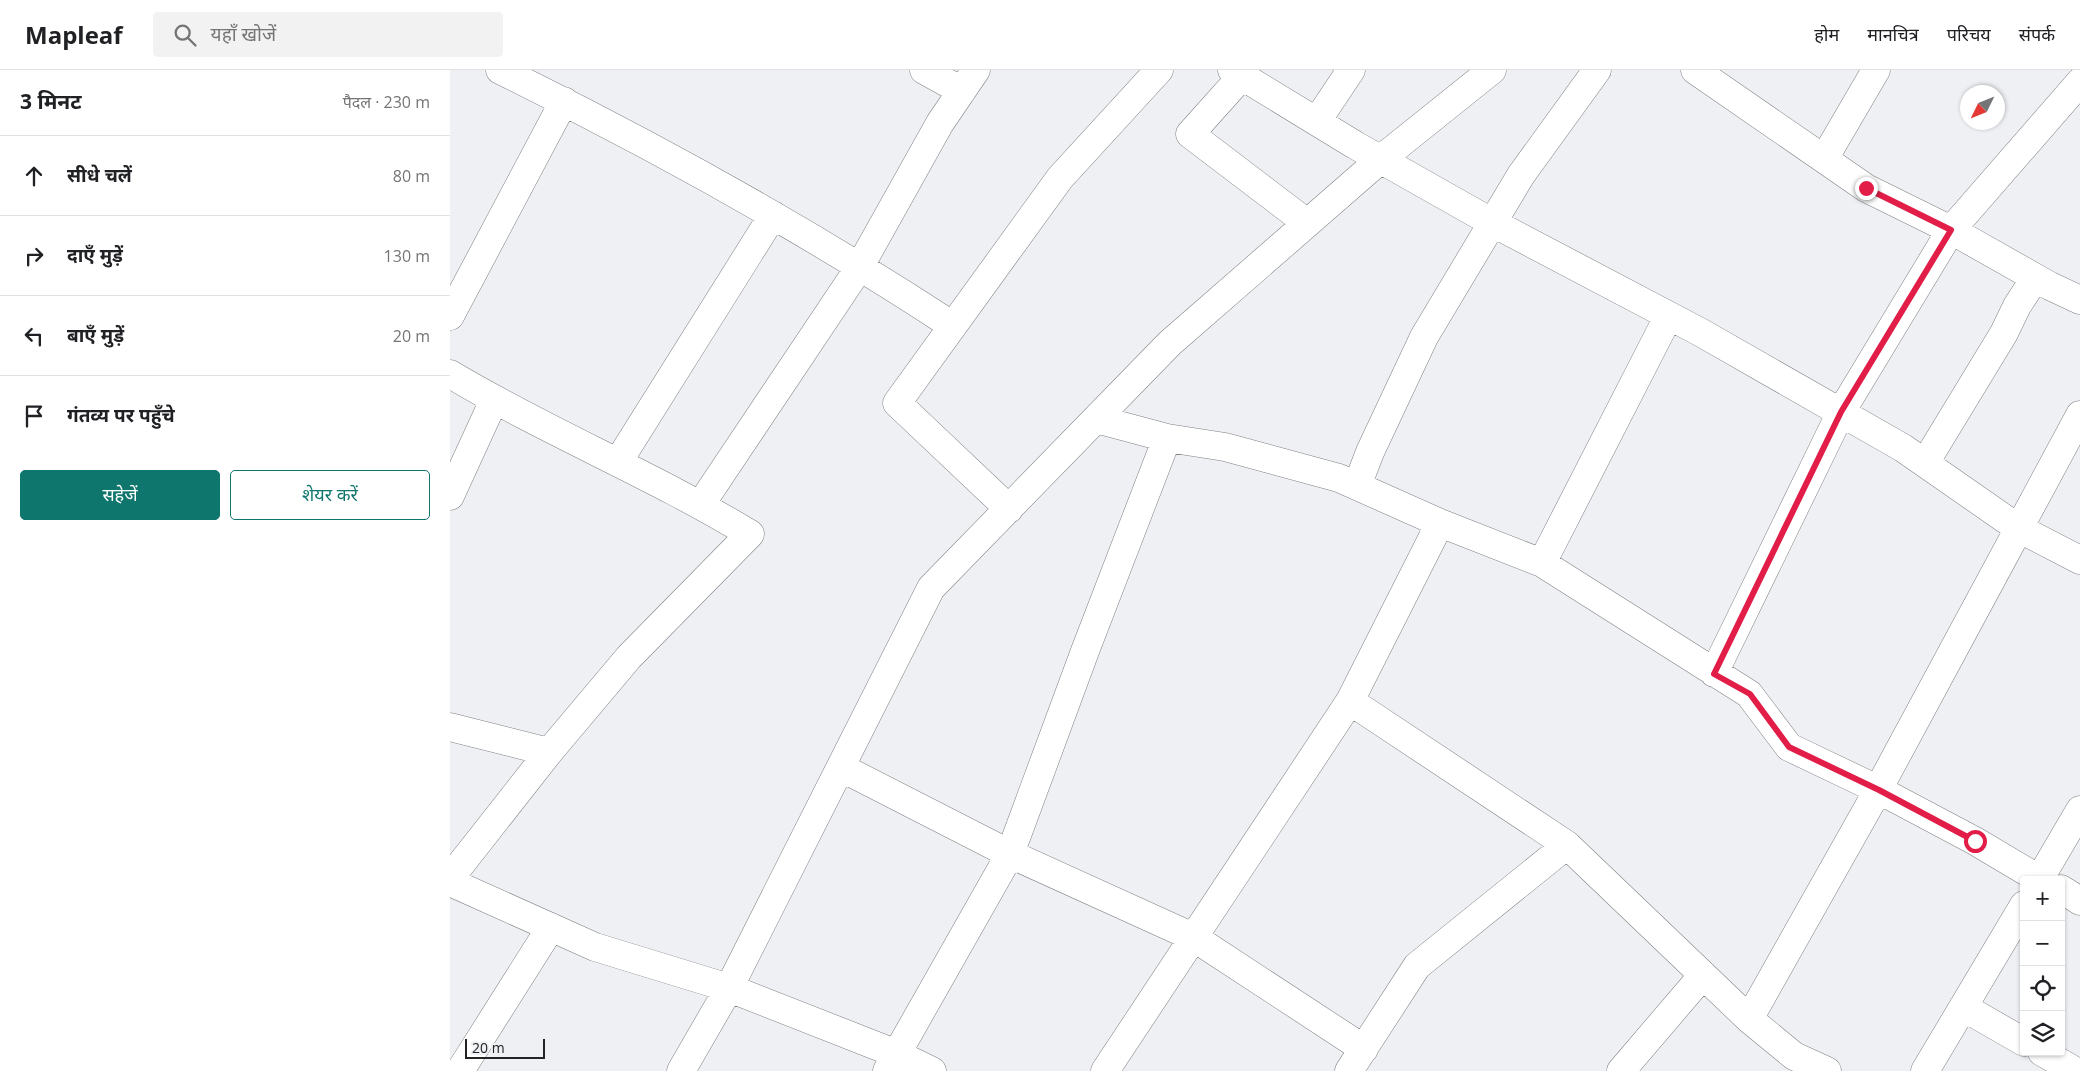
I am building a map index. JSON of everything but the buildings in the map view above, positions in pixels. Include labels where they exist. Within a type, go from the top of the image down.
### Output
[{"type":"street","points":[[500,70],[564,101],[773,215],[953,326]]},
{"type":"street","points":[[701,504],[859,268],[940,123],[969,80],[924,70]]},
{"type":"street","points":[[1010,509],[897,403],[1060,178],[1159,70]]},
{"type":"street","points":[[1317,121],[1351,70]]},
{"type":"street","points":[[681,1071],[729,988],[842,768],[931,588],[1170,343],[1381,159],[1492,70]]},
{"type":"street","points":[[1357,486],[1370,452],[1424,338],[1521,175],[1597,70]]},
{"type":"street","points":[[1695,70],[1866,188],[1951,230],[2034,278],[2080,300]]},
{"type":"street","points":[[1824,159],[1876,70]]},
{"type":"street","points":[[1307,223],[1190,134],[1237,73],[1492,223],[1668,317],[1700,332],[1904,448],[2018,528],[2080,560]]},
{"type":"street","points":[[1714,674],[1841,412],[1951,230],[2080,82]]},
{"type":"street","points":[[450,316],[564,101]]},
{"type":"street","points":[[618,462],[773,215]]},
{"type":"street","points":[[1926,463],[2004,333],[2017,306],[2034,278]]},
{"type":"street","points":[[1542,563],[1668,317]]},
{"type":"street","points":[[450,374],[494,400],[701,504],[750,534],[629,657],[549,752],[450,878]]},
{"type":"street","points":[[450,496],[494,400]]},
{"type":"street","points":[[1749,1019],[1879,790],[2080,415]]},
{"type":"street","points":[[1096,419],[1167,438],[1225,447],[1338,478],[1542,563],[1714,674],[1750,694],[1789,747],[1879,790],[2036,876]]},
{"type":"street","points":[[892,1062],[1010,854],[1085,651],[1167,438]]},
{"type":"street","points":[[1105,1071],[1350,701],[1440,522]]},
{"type":"street","points":[[1350,701],[1567,845],[1749,1019],[1790,1064],[1827,1071]]},
{"type":"street","points":[[450,727],[549,752]]},
{"type":"street","points":[[842,768],[1010,854],[1193,936],[1364,1049]]},
{"type":"street","points":[[2047,876],[2080,810]]},
{"type":"street","points":[[1349,1071],[1417,966],[1567,845]]},
{"type":"street","points":[[450,882],[595,947],[729,988],[892,1062],[932,1071]]},
{"type":"street","points":[[2065,892],[2080,900]]},
{"type":"street","points":[[1924,1071],[2020,912]]},
{"type":"street","points":[[460,1071],[551,927]]},
{"type":"street","points":[[1621,1071],[1703,975]]},
{"type":"street","points":[[1963,1007],[2020,1040]]},
{"type":"street","points":[[2049,1056],[2075,1071]]},
{"type":"route","points":[[1866,188],[1951,230],[1841,412],[1714,674],[1750,694],[1789,747],[1879,790],[1975,841]]}]
